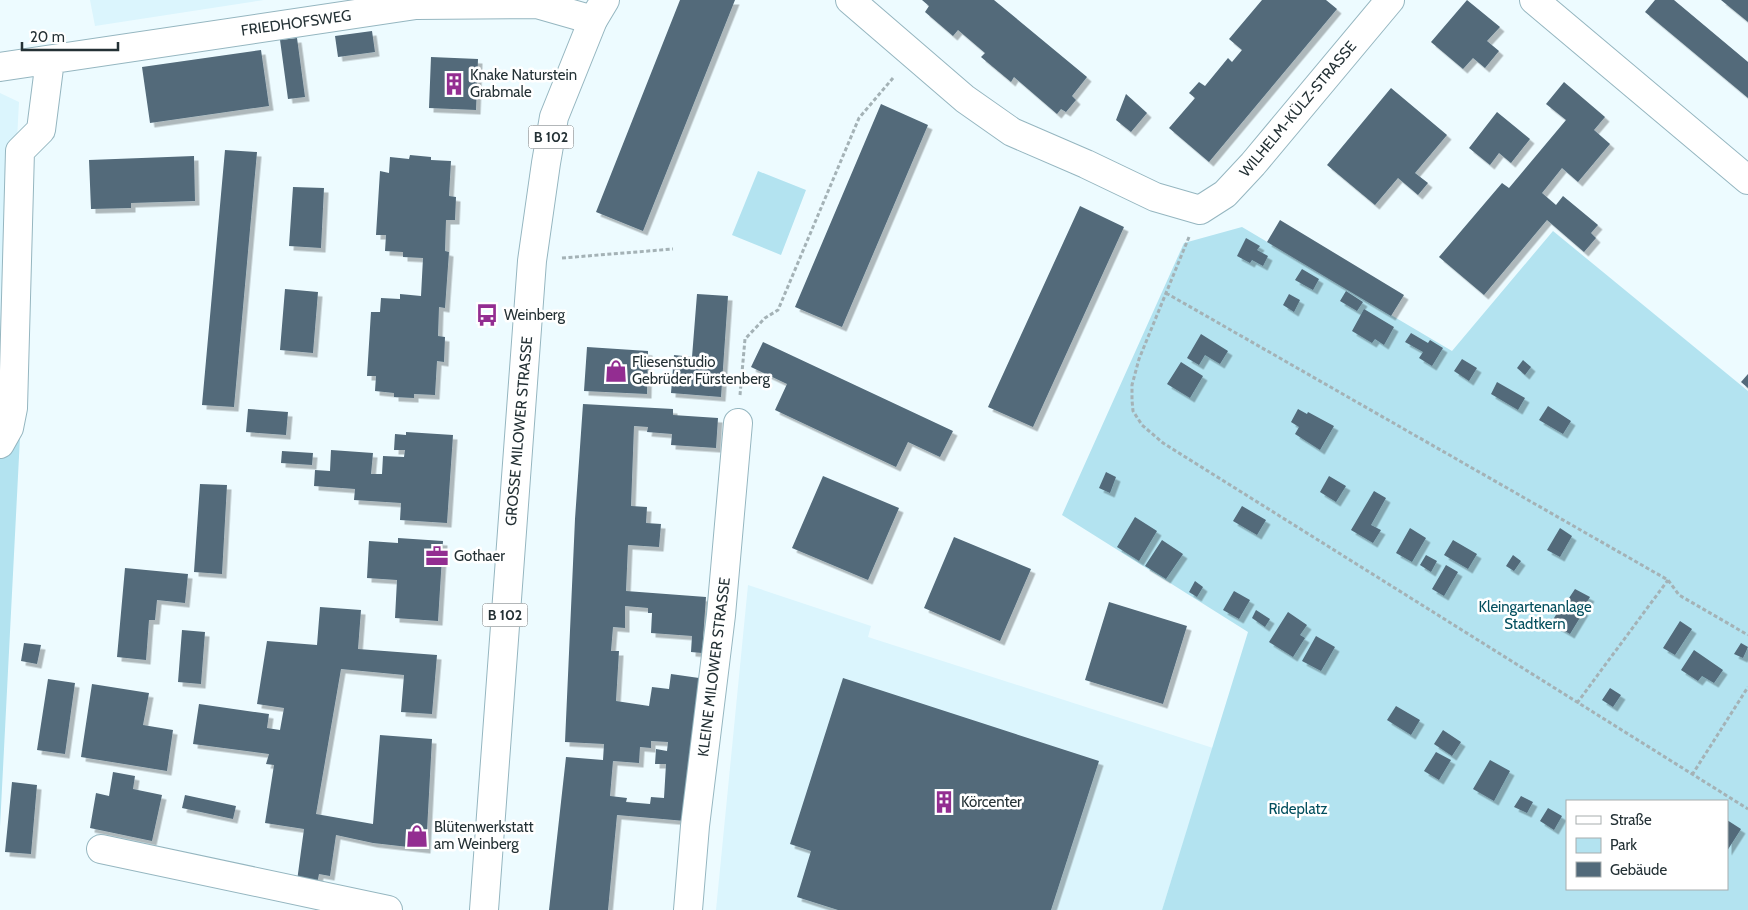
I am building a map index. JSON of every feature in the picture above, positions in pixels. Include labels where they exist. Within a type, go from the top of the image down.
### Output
[{"type":"street","points":[[850,0],[914,54]]},
{"type":"street","name":"WILHELM-KÜLZ-STRASSE","points":[[914,54],[965,99],[1012,132],[1155,197],[1200,210],[1225,194],[1253,164],[1390,0]]},
{"type":"street","points":[[1534,0],[1748,180]]},
{"type":"street","name":"FRIEDHOFSWEG","points":[[0,67],[416,5],[537,4],[599,10]]},
{"type":"street","name":"GROSSE MILOWER STRASSE","points":[[484,910],[532,261],[554,117],[599,10]]},
{"type":"street","points":[[0,444],[9,428],[13,408],[20,150],[41,130],[50,60]]},
{"type":"street","name":"KLEINE MILOWER STRASSE","points":[[688,910],[695,826],[721,615],[738,423]]},
{"type":"street","points":[[101,849],[388,910]]},
{"type":"path","points":[[738,423],[745,339],[765,318],[778,310],[859,118],[914,54]]},
{"type":"path","points":[[532,261],[673,249]]},
{"type":"path","points":[[1184,250],[1140,359],[1132,385],[1133,411],[1142,425],[1162,443],[1748,809]]},
{"type":"path","points":[[1166,293],[1668,580],[1679,595],[1748,635]]},
{"type":"path","points":[[1577,703],[1668,580]]},
{"type":"path","points":[[1692,775],[1748,686]]},
{"type":"shaded area","points":[[90,0],[264,0],[95,26]]},
{"type":"shaded area","points":[[0,93],[19,102],[1,437],[0,437]]},
{"type":"shaded area","points":[[748,585],[871,626],[868,637],[1213,748],[1162,910],[716,910]]},
{"type":"green space","points":[[758,171],[806,190],[781,255],[732,235]]},
{"type":"green space","name":"Kleingartenanlage Stadtkern","points":[[1242,227],[1452,351],[1553,231],[1748,391],[1748,910],[1162,910],[1248,632],[1062,515],[1184,243]]},
{"type":"green space","points":[[0,437],[20,437],[0,827]]},
{"type":"building","points":[[680,0],[735,0],[643,231],[596,212]]},
{"type":"building","points":[[922,0],[994,0],[1087,77],[1072,96],[1076,100],[1066,112],[1061,109],[1057,114],[1014,77],[1011,82],[981,57],[985,53],[958,30],[953,36],[925,12],[929,6]]},
{"type":"building","points":[[1262,0],[1326,0],[1337,9],[1209,162],[1169,128],[1195,98],[1189,93],[1199,82],[1205,86],[1228,58],[1232,62],[1242,50],[1229,39]]},
{"type":"building","points":[[1467,0],[1500,27],[1487,41],[1499,51],[1485,68],[1473,58],[1463,69],[1431,42]]},
{"type":"building","points":[[1655,0],[1674,0],[1748,62],[1748,98],[1645,12]]},
{"type":"building","points":[[1721,0],[1748,0],[1748,22]]},
{"type":"building","points":[[372,31],[375,52],[338,57],[335,36]]},
{"type":"building","points":[[297,38],[305,97],[288,99],[280,40]]},
{"type":"building","points":[[261,50],[269,106],[150,123],[142,67]]},
{"type":"building","name":"Knake Naturstein Grabmale","points":[[431,57],[478,59],[476,110],[429,108]]},
{"type":"building","points":[[1564,82],[1605,117],[1594,130],[1610,144],[1578,182],[1562,168],[1542,193],[1556,205],[1563,196],[1598,225],[1591,233],[1596,238],[1584,252],[1547,220],[1484,295],[1439,257],[1502,183],[1509,188],[1566,120],[1546,104]]},
{"type":"building","points":[[1391,88],[1447,135],[1415,173],[1428,183],[1418,195],[1398,178],[1375,205],[1327,165]]},
{"type":"building","points":[[1126,94],[1147,113],[1131,132],[1116,120]]},
{"type":"building","points":[[881,104],[928,125],[842,327],[795,307]]},
{"type":"building","points":[[1497,112],[1530,139],[1511,163],[1499,153],[1490,165],[1469,148]]},
{"type":"building","points":[[225,150],[257,152],[234,407],[202,405]]},
{"type":"building","points":[[410,155],[431,157],[431,160],[451,161],[449,196],[456,197],[455,220],[446,220],[445,251],[449,252],[445,308],[439,307],[438,336],[445,337],[444,362],[437,361],[435,395],[414,394],[414,398],[394,397],[394,393],[375,391],[376,376],[367,376],[371,312],[380,312],[381,298],[400,299],[400,294],[421,296],[423,258],[403,257],[403,252],[385,251],[386,235],[376,235],[380,171],[389,173],[390,157],[409,159]]},
{"type":"building","points":[[194,156],[195,201],[131,203],[131,208],[91,209],[89,160]]},
{"type":"building","points":[[293,187],[324,188],[321,248],[289,246]]},
{"type":"building","points":[[1080,206],[1124,227],[1033,427],[988,407]]},
{"type":"building","points":[[1280,220],[1404,295],[1391,316],[1267,242]]},
{"type":"building","points":[[1246,238],[1260,246],[1257,250],[1268,256],[1263,266],[1252,260],[1250,263],[1237,256]]},
{"type":"building","points":[[1302,269],[1319,279],[1313,290],[1295,280]]},
{"type":"building","points":[[285,289],[318,292],[313,353],[280,350]]},
{"type":"building","points":[[1346,291],[1363,302],[1357,311],[1340,301]]},
{"type":"building","points":[[697,294],[728,296],[721,397],[671,393],[674,355],[692,357]]},
{"type":"building","points":[[1289,294],[1300,300],[1294,312],[1283,305]]},
{"type":"building","points":[[1364,309],[1394,327],[1384,345],[1375,339],[1372,343],[1352,331]]},
{"type":"building","points":[[1411,333],[1428,343],[1430,340],[1443,348],[1432,366],[1419,358],[1423,352],[1405,342]]},
{"type":"building","points":[[1201,334],[1228,351],[1220,364],[1205,355],[1199,365],[1187,358]]},
{"type":"building","points":[[763,342],[953,431],[940,457],[908,442],[896,467],[775,410],[787,384],[751,367]]},
{"type":"building","name":"Fliesenstudio Gebrüder Fürstenberg","points":[[587,347],[648,351],[647,394],[584,391]]},
{"type":"building","points":[[1462,359],[1477,368],[1469,381],[1454,371]]},
{"type":"building","points":[[1523,360],[1531,367],[1525,375],[1517,368]]},
{"type":"building","points":[[1181,362],[1203,376],[1190,398],[1167,384]]},
{"type":"building","points":[[1748,374],[1748,388],[1741,382]]},
{"type":"building","points":[[1497,382],[1525,398],[1518,410],[1491,394]]},
{"type":"building","points":[[583,404],[673,409],[673,415],[718,418],[716,448],[671,445],[672,434],[647,432],[648,427],[634,426],[631,506],[647,507],[646,523],[661,524],[659,547],[628,545],[626,591],[706,597],[702,653],[691,652],[692,636],[651,633],[652,613],[648,613],[648,608],[625,606],[625,628],[613,627],[611,651],[619,651],[616,701],[649,706],[652,687],[669,689],[671,674],[699,678],[685,821],[617,815],[608,910],[549,910],[566,757],[603,760],[604,744],[565,742],[575,519]],"holes":[[[651,741],[668,742],[667,751],[656,749],[655,764],[666,764],[664,798],[651,797],[650,804],[626,802],[627,798],[610,796],[613,761],[639,763],[640,747],[651,748]]]},
{"type":"building","points":[[1548,406],[1571,421],[1563,434],[1539,420]]},
{"type":"building","points":[[248,409],[288,412],[286,435],[246,432]]},
{"type":"building","points":[[1298,409],[1307,414],[1308,412],[1334,426],[1320,450],[1295,434],[1299,427],[1291,422]]},
{"type":"building","points":[[406,432],[453,435],[447,523],[400,520],[401,503],[354,500],[355,489],[314,486],[315,470],[330,471],[331,450],[373,453],[371,474],[382,474],[383,456],[404,457],[405,450],[394,450],[395,434],[406,435]]},
{"type":"building","points":[[282,451],[313,453],[312,465],[281,463]]},
{"type":"building","points":[[1106,472],[1116,477],[1110,493],[1099,488]]},
{"type":"building","points":[[823,476],[899,508],[868,580],[792,548]]},
{"type":"building","points":[[1329,476],[1346,486],[1336,502],[1320,492]]},
{"type":"building","points":[[200,484],[227,485],[222,574],[194,572]]},
{"type":"building","points":[[1374,491],[1386,498],[1371,525],[1381,530],[1373,543],[1351,530]]},
{"type":"building","points":[[1242,506],[1266,520],[1257,535],[1233,521]]},
{"type":"building","points":[[1135,517],[1157,531],[1139,561],[1117,547]]},
{"type":"building","points":[[1410,528],[1426,538],[1412,562],[1396,553]]},
{"type":"building","points":[[1560,528],[1572,536],[1560,557],[1547,550]]},
{"type":"building","points":[[954,537],[1031,569],[1000,641],[924,608]]},
{"type":"building","points":[[398,538],[443,541],[438,621],[395,618],[397,580],[367,578],[369,541],[398,543]]},
{"type":"building","points":[[1162,540],[1183,554],[1166,579],[1145,566]]},
{"type":"building","points":[[1453,540],[1477,554],[1468,569],[1444,555]]},
{"type":"building","points":[[1426,555],[1437,561],[1431,572],[1420,565]]},
{"type":"building","points":[[1513,555],[1521,561],[1514,571],[1506,566]]},
{"type":"building","points":[[1446,565],[1458,572],[1444,596],[1432,589]]},
{"type":"building","points":[[125,568],[188,574],[185,603],[157,600],[155,620],[149,620],[146,660],[117,657]]},
{"type":"building","points":[[1195,581],[1203,587],[1197,597],[1189,592]]},
{"type":"building","points":[[1575,589],[1590,597],[1570,634],[1551,623],[1565,600],[1567,601]]},
{"type":"building","points":[[1234,591],[1250,600],[1239,619],[1223,610]]},
{"type":"building","points":[[1109,602],[1187,626],[1163,704],[1085,680]]},
{"type":"building","points":[[320,607],[361,610],[358,649],[437,655],[432,714],[401,712],[404,675],[341,669],[316,814],[373,824],[380,735],[432,739],[426,849],[373,843],[336,835],[330,876],[319,874],[317,884],[297,881],[304,829],[265,823],[274,765],[266,764],[269,754],[193,744],[199,704],[269,714],[267,728],[280,730],[284,708],[257,704],[267,641],[317,645]]},
{"type":"building","points":[[1256,610],[1270,619],[1265,627],[1252,618]]},
{"type":"building","points":[[1288,612],[1307,625],[1300,635],[1305,638],[1293,657],[1269,642]]},
{"type":"building","points":[[1680,621],[1692,629],[1675,655],[1663,648]]},
{"type":"building","points":[[182,630],[205,632],[201,684],[178,682]]},
{"type":"building","points":[[1316,636],[1335,647],[1321,671],[1302,661]]},
{"type":"building","points":[[24,643],[41,645],[37,664],[21,661]]},
{"type":"building","points":[[1741,643],[1748,647],[1743,658],[1734,654]]},
{"type":"building","points":[[1694,650],[1723,670],[1714,683],[1702,676],[1698,681],[1681,670]]},
{"type":"building","name":"Körcenter","points":[[843,678],[1099,761],[1051,910],[838,910],[797,897],[811,851],[790,844]]},
{"type":"building","points":[[48,679],[75,683],[65,754],[37,750]]},
{"type":"building","points":[[92,684],[149,693],[143,725],[173,730],[167,771],[81,757]]},
{"type":"building","points":[[1610,688],[1621,695],[1613,707],[1602,700]]},
{"type":"building","points":[[1396,706],[1420,720],[1411,735],[1387,720]]},
{"type":"building","points":[[1443,730],[1461,742],[1452,756],[1434,744]]},
{"type":"building","points":[[1436,752],[1451,760],[1439,780],[1424,771]]},
{"type":"building","points":[[1490,760],[1510,771],[1494,801],[1473,789]]},
{"type":"building","points":[[113,772],[135,776],[133,789],[162,795],[152,841],[90,828],[96,793],[109,796]]},
{"type":"building","points":[[12,782],[37,785],[31,854],[5,852]]},
{"type":"building","points":[[185,795],[236,806],[233,819],[182,808]]},
{"type":"building","points":[[1521,796],[1533,802],[1527,813],[1514,807]]},
{"type":"building","points":[[1548,808],[1562,816],[1554,830],[1540,821]]},
{"type":"building","points":[[1728,821],[1741,829],[1728,849]]},
{"type":"place","name":"Knake Naturstein Grabmale","points":[[454,84]]},
{"type":"place","name":"Weinberg","points":[[487,315]]},
{"type":"place","name":"Fliesenstudio Gebrüder Fürstenberg","points":[[616,371]]},
{"type":"place","name":"Gothaer","points":[[437,556]]},
{"type":"place","name":"Körcenter","points":[[944,802]]},
{"type":"place","name":"Blütenwerkstatt am Weinberg","points":[[417,836]]},
{"type":"park label","name":"Rideplatz","points":[[1298,809]]}]
